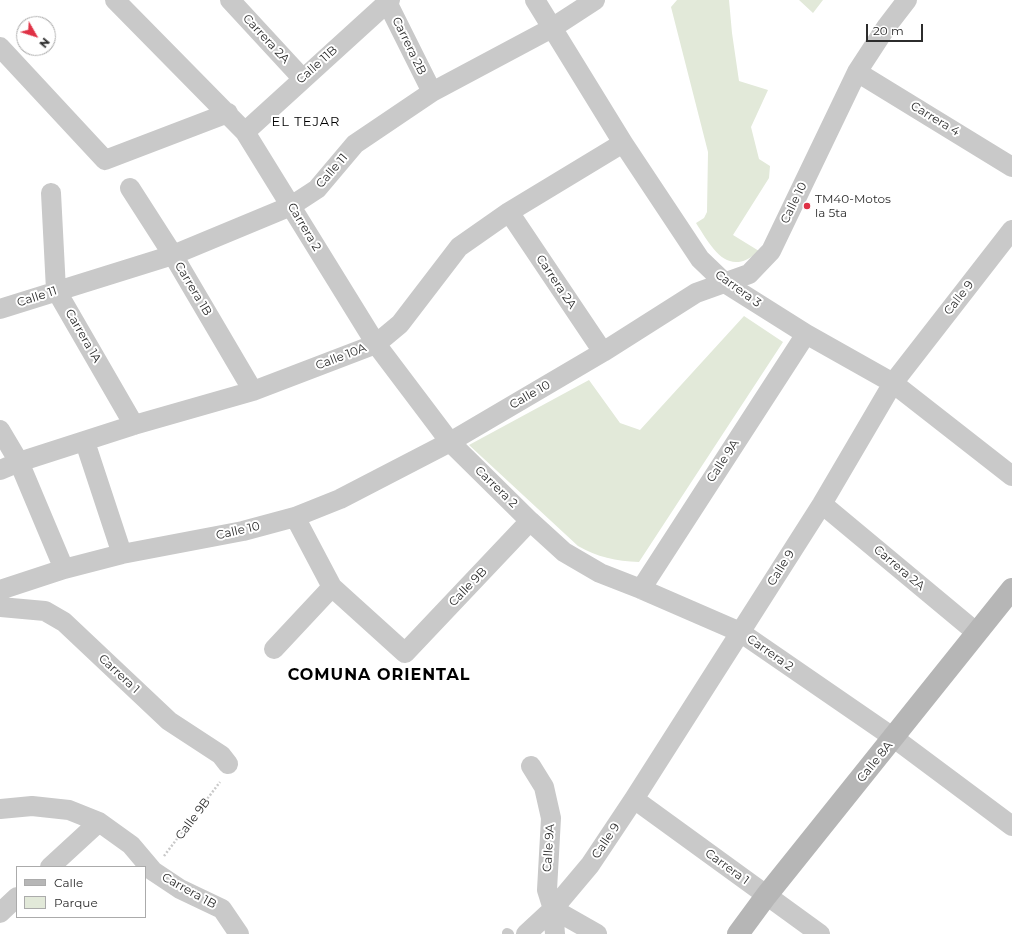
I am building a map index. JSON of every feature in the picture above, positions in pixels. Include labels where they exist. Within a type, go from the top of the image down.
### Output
[{"type":"main road","name":"Calle 8A","points":[[738,934],[766,896],[1012,589]]},
{"type":"street","name":"Carrera 2","points":[[114,0],[228,112],[245,132],[376,344],[450,442],[530,521],[564,552],[600,573],[740,632],[894,738],[1012,826]]},
{"type":"street","name":"Carrera 2A","points":[[230,0],[302,78]]},
{"type":"street","name":"Carrera 3","points":[[535,0],[623,143],[700,259],[725,283],[806,334],[894,383],[1012,476]]},
{"type":"street","name":"Calle 11","points":[[0,309],[56,290],[173,255],[291,206],[317,189],[355,144],[432,92],[552,28],[595,0]]},
{"type":"street","name":"Calle 10","points":[[0,590],[64,569],[122,554],[243,531],[295,517],[340,499],[450,442],[603,352],[696,293],[749,274],[771,251],[857,72],[887,26],[907,0]]},
{"type":"street","name":"Calle 11B","points":[[245,132],[302,78],[388,1]]},
{"type":"street","name":"Carrera 2B","points":[[388,1],[432,92]]},
{"type":"street","points":[[0,47],[105,160],[228,112]]},
{"type":"street","name":"Carrera 4","points":[[857,72],[1012,166]]},
{"type":"street","name":"Calle 10A","points":[[0,470],[19,462],[134,425],[253,391],[376,344],[400,324],[459,247],[509,212],[623,143]]},
{"type":"street","name":"Carrera 1B","points":[[130,188],[173,255],[253,391]]},
{"type":"street","name":"Carrera 1A","points":[[51,193],[56,290],[134,425]]},
{"type":"street","name":"Carrera 2A","points":[[509,212],[603,352]]},
{"type":"street","name":"Calle 9","points":[[514,934],[553,909],[590,866],[634,800],[822,504],[894,383],[1012,230]]},
{"type":"street","name":"Calle 9A","points":[[641,589],[806,334]]},
{"type":"street","points":[[0,430],[19,462],[64,569]]},
{"type":"street","points":[[85,442],[122,554]]},
{"type":"street","name":"Carrera 2A","points":[[822,504],[977,633]]},
{"type":"street","points":[[274,649],[332,587],[295,517]]},
{"type":"street","name":"Calle 9B","points":[[332,587],[405,653],[530,521]]},
{"type":"street","name":"Carrera 1","points":[[0,607],[45,611],[64,622],[169,721],[221,756],[228,764]]},
{"type":"street","name":"Calle 9A","points":[[532,766],[544,787],[551,818],[547,890],[553,909]]},
{"type":"street","name":"Carrera 1","points":[[634,800],[820,934]]},
{"type":"street","name":"Carrera 1B","points":[[0,809],[32,806],[69,810],[99,822],[131,845],[153,871],[180,889],[222,909],[239,934]]},
{"type":"street","points":[[51,866],[99,822]]},
{"type":"street","points":[[0,913],[16,898]]},
{"type":"street","points":[[553,909],[555,934]]},
{"type":"street","points":[[553,909],[596,934]]},
{"type":"path","name":"Calle 9B","points":[[153,871],[225,776],[228,764]]},
{"type":"green space","points":[[677,0],[729,0],[739,81],[768,90],[751,127],[759,159],[770,166],[769,178],[733,235],[759,251],[748,259],[738,262],[730,261],[722,257],[708,242],[696,223],[704,218],[707,212],[708,152],[671,7]]},
{"type":"green space","points":[[799,0],[823,0],[813,13]]},
{"type":"green space","points":[[744,316],[783,342],[639,562],[607,558],[578,546],[469,445],[589,380],[620,423],[640,430]]},
{"type":"place","name":"TM40-Motos la 5ta","points":[[807,206]]},
{"type":"district","name":"EL TEJAR","points":[[306,122]]},
{"type":"district","name":"COMUNA ORIENTAL","points":[[379,675]]}]
